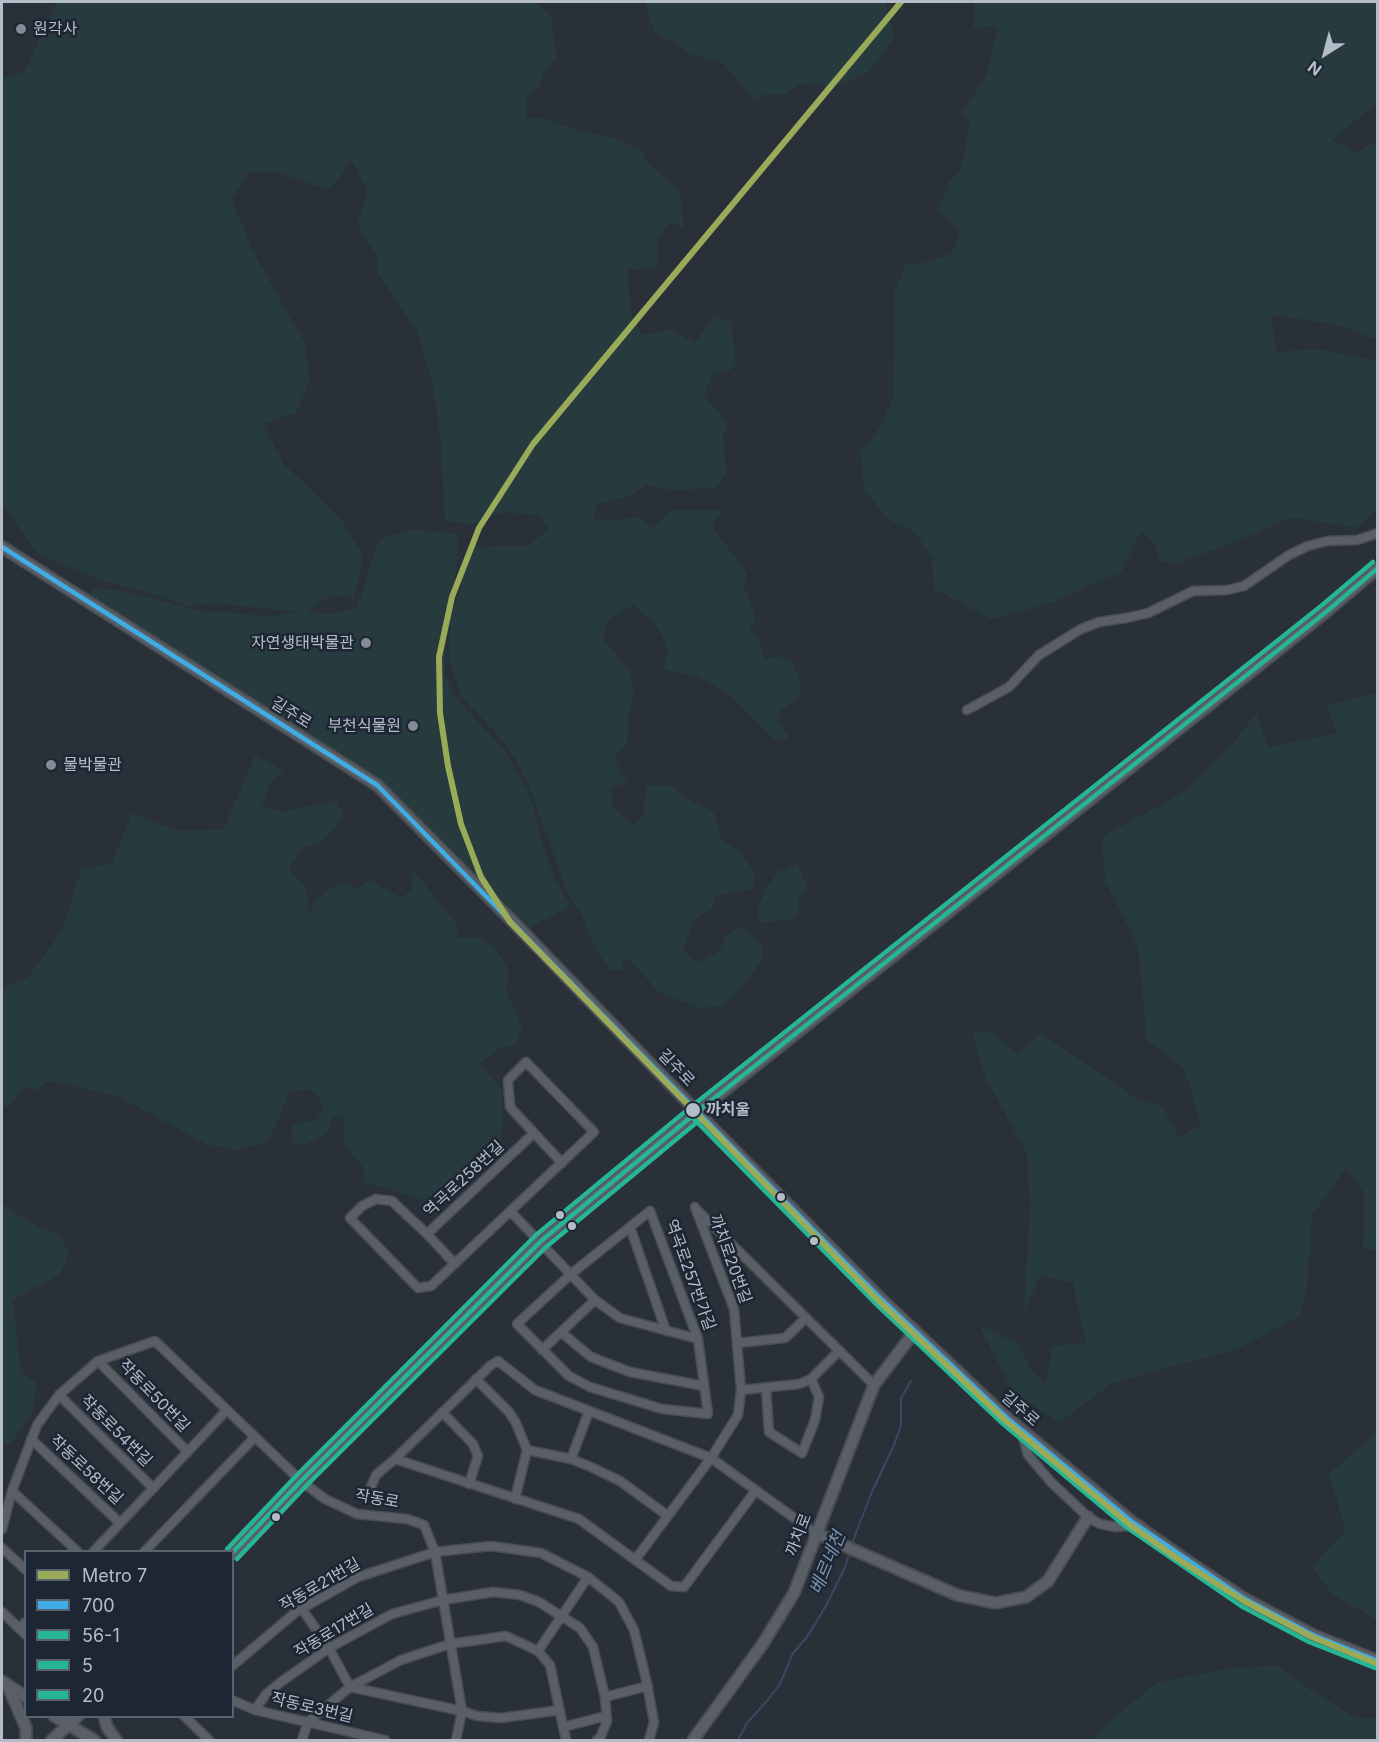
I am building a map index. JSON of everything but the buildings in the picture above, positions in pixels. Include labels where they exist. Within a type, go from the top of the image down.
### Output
[{"type":"street","points":[[967,710],[1009,687],[1040,655],[1081,629],[1099,622],[1149,613],[1193,591],[1227,590],[1244,586],[1289,555],[1308,546],[1327,541],[1357,540],[1377,533]]},
{"type":"street","name":"길주로","points":[[2,547],[377,785],[522,931],[697,1113],[915,1331],[1021,1430],[1137,1525],[1245,1599],[1313,1635],[1377,1661]]},
{"type":"street","points":[[234,1552],[301,1481],[541,1241],[697,1113],[1289,642],[1377,568]]},
{"type":"street","name":"역곡로258번길","points":[[526,1062],[594,1132],[562,1163],[431,1286],[418,1288],[350,1218],[362,1206],[376,1199],[392,1201],[428,1234],[534,1133],[510,1107],[508,1080],[526,1062]]},
{"type":"street","points":[[534,1133],[562,1163]]},
{"type":"street","name":"까치로20번길","points":[[635,1560],[711,1458],[738,1415],[741,1390],[734,1309],[695,1207],[806,1317]]},
{"type":"street","name":"역곡로257번가길","points":[[650,1211],[698,1340],[708,1414],[662,1409],[590,1387],[569,1376],[542,1350],[517,1324],[571,1274],[650,1211]]},
{"type":"street","points":[[511,1212],[595,1300],[620,1318],[698,1340]]},
{"type":"street","points":[[630,1227],[666,1331]]},
{"type":"street","points":[[428,1234],[454,1264]]},
{"type":"street","points":[[542,1350],[595,1300]]},
{"type":"street","points":[[737,1343],[785,1338],[806,1317],[874,1385]]},
{"type":"street","name":"까치로","points":[[693,1740],[762,1645],[794,1593],[874,1385],[915,1331]]},
{"type":"street","points":[[561,1332],[591,1357],[630,1372],[704,1386]]},
{"type":"street","name":"작동로","points":[[98,1361],[156,1341],[301,1481],[325,1499],[357,1514],[407,1519],[424,1525],[435,1552],[462,1711],[456,1740]]},
{"type":"street","points":[[741,1390],[799,1384],[811,1379],[839,1351]]},
{"type":"street","points":[[2,1529],[12,1491],[37,1425],[59,1395],[98,1361]]},
{"type":"street","name":"작동로50번길","points":[[98,1361],[188,1452]]},
{"type":"street","points":[[370,1489],[376,1475],[476,1379],[498,1361],[535,1390],[711,1458],[816,1533],[957,1595],[995,1603],[1026,1597],[1048,1581],[1089,1517]]},
{"type":"street","points":[[476,1379],[509,1412],[527,1450],[515,1498]]},
{"type":"street","points":[[766,1389],[769,1432],[802,1453],[815,1420],[819,1397],[811,1379]]},
{"type":"street","name":"작동로54번길","points":[[59,1395],[153,1488]]},
{"type":"street","points":[[94,1550],[227,1410]]},
{"type":"street","points":[[571,1459],[589,1411]]},
{"type":"street","points":[[442,1412],[472,1444],[478,1456],[469,1484]]},
{"type":"street","points":[[1021,1430],[1028,1455],[1052,1482],[1089,1517],[1100,1524],[1116,1527],[1137,1525]]},
{"type":"street","points":[[145,1550],[255,1437]]},
{"type":"street","name":"작동로58번길","points":[[31,1439],[120,1523]]},
{"type":"street","points":[[527,1450],[571,1459],[620,1481],[668,1516]]},
{"type":"street","points":[[394,1460],[579,1519],[671,1586],[684,1587],[756,1490]]},
{"type":"street","points":[[12,1491],[77,1550]]},
{"type":"street","name":"작동로21번길","points":[[234,1664],[302,1609],[358,1577],[435,1552],[491,1546],[541,1553],[588,1577],[619,1602],[634,1630],[648,1686],[654,1722],[649,1740]]},
{"type":"street","points":[[2,1548],[24,1568]]},
{"type":"street","points":[[538,1651],[588,1577]]},
{"type":"street","name":"작동로17번길","points":[[255,1710],[266,1694],[329,1648],[392,1614],[443,1600],[493,1592],[520,1595],[539,1602],[580,1628],[593,1647],[605,1697],[606,1716]]},
{"type":"street","points":[[302,1609],[329,1648],[350,1687],[477,1716],[501,1718],[560,1710]]},
{"type":"street","points":[[2,1612],[23,1628]]},
{"type":"street","points":[[302,1740],[308,1722],[350,1687],[401,1660],[450,1644],[506,1636],[538,1651],[550,1665],[566,1740]]},
{"type":"street","points":[[5,1683],[24,1686]]},
{"type":"street","points":[[5,1683],[24,1696]]},
{"type":"street","points":[[5,1683],[26,1728],[26,1740]]},
{"type":"street","points":[[605,1697],[648,1686]]},
{"type":"street","name":"작동로3번길","points":[[234,1701],[255,1710],[385,1740]]},
{"type":"street","points":[[563,1727],[606,1716],[601,1736],[597,1740]]},
{"type":"street","points":[[57,1718],[94,1740]]},
{"type":"street","points":[[52,1740],[76,1718]]},
{"type":"street","points":[[105,1718],[107,1727],[116,1740]]},
{"type":"street","points":[[185,1718],[209,1740]]},
{"type":"green space","points":[[57,2],[540,2],[537,4],[551,16],[557,58],[544,72],[539,87],[527,97],[526,119],[543,118],[576,130],[610,137],[642,150],[647,162],[680,191],[684,228],[671,222],[657,239],[659,260],[654,268],[628,270],[630,312],[642,335],[671,330],[695,343],[714,316],[731,322],[736,364],[729,371],[713,373],[704,395],[728,423],[723,434],[726,474],[716,488],[673,490],[646,485],[628,497],[598,504],[593,519],[610,521],[641,517],[652,529],[672,510],[723,510],[712,526],[747,574],[744,586],[756,620],[749,629],[760,640],[764,659],[777,656],[792,660],[801,685],[799,699],[782,709],[778,719],[790,739],[774,740],[730,695],[697,676],[664,670],[668,648],[655,623],[633,605],[606,622],[604,640],[630,672],[634,696],[628,716],[627,744],[614,758],[627,784],[611,787],[613,807],[634,826],[643,815],[646,786],[671,785],[685,798],[714,812],[720,838],[737,849],[755,872],[753,889],[716,896],[712,909],[695,919],[683,950],[697,963],[719,952],[726,935],[743,926],[763,946],[762,961],[724,1006],[699,1008],[660,993],[630,961],[623,958],[622,970],[611,970],[596,950],[582,916],[567,892],[529,786],[517,762],[506,744],[461,696],[450,660],[450,619],[462,583],[467,548],[472,543],[481,547],[526,546],[549,530],[541,516],[506,512],[471,525],[445,520],[441,444],[433,385],[417,331],[377,272],[377,256],[357,224],[368,192],[351,159],[341,176],[328,190],[276,172],[248,172],[232,200],[253,251],[304,342],[310,379],[297,412],[263,424],[284,464],[341,519],[363,556],[353,602],[350,596],[329,597],[306,612],[328,614],[355,609],[376,547],[383,538],[411,529],[458,534],[456,573],[447,618],[445,675],[455,697],[506,752],[531,798],[541,839],[556,881],[571,906],[522,931],[377,785],[86,601],[92,589],[108,589],[133,593],[199,611],[270,617],[297,612],[215,603],[186,606],[164,597],[101,580],[38,554],[2,504],[2,77],[25,71]]},
{"type":"green space","points":[[645,2],[885,2],[894,38],[868,73],[837,86],[800,84],[783,95],[766,94],[754,100],[724,64],[690,53],[654,32]]},
{"type":"green space","points":[[974,2],[1377,2],[1377,103],[1332,140],[1357,152],[1377,141],[1377,340],[1335,324],[1271,315],[1276,352],[1316,349],[1377,361],[1377,509],[1356,528],[1292,517],[1176,564],[1161,562],[1155,545],[1141,531],[1122,571],[1051,603],[991,619],[934,589],[932,558],[915,532],[889,520],[865,491],[860,451],[875,436],[893,399],[895,290],[906,264],[925,263],[952,253],[960,230],[938,211],[950,180],[961,171],[970,120],[960,115],[987,75],[996,26],[973,28]]},
{"type":"green space","points":[[1374,693],[1378,701],[1377,1251],[1363,1248],[1364,1193],[1346,1168],[1312,1215],[1307,1287],[1299,1317],[1237,1349],[1112,1383],[1059,1423],[1014,1393],[979,1326],[1019,1343],[1030,1369],[1045,1384],[1053,1346],[1086,1343],[1073,1283],[1040,1275],[1024,1314],[1030,1206],[1027,1154],[986,1078],[972,1033],[990,1032],[1018,1053],[1041,1033],[1140,1101],[1162,1106],[1179,1137],[1201,1125],[1184,1068],[1147,1041],[1138,946],[1105,881],[1102,837],[1182,793],[1233,744],[1257,712],[1268,747],[1337,733],[1327,706]]},
{"type":"green space","points":[[255,755],[285,771],[271,782],[262,807],[284,812],[336,800],[344,817],[323,841],[303,848],[289,869],[306,888],[309,913],[319,897],[340,882],[357,888],[370,880],[401,898],[411,890],[413,870],[456,923],[458,938],[476,937],[495,948],[509,971],[506,989],[522,1029],[516,1044],[499,1049],[479,1064],[502,1088],[503,1123],[497,1154],[459,1193],[423,1200],[365,1182],[362,1166],[344,1144],[344,1119],[335,1115],[326,1134],[304,1145],[292,1142],[293,1124],[317,1120],[324,1107],[313,1090],[290,1091],[269,1141],[235,1150],[206,1144],[120,1097],[50,1081],[36,1090],[24,1086],[10,1106],[2,1107],[2,988],[28,977],[62,931],[81,870],[112,862],[132,813],[177,831],[224,829]]},
{"type":"green space","points":[[797,863],[808,889],[797,899],[800,910],[795,919],[760,923],[758,907],[768,885],[780,871]]},
{"type":"green space","points":[[2,1204],[40,1228],[58,1234],[70,1253],[59,1275],[13,1300],[21,1373],[37,1383],[32,1413],[11,1444],[2,1444]]},
{"type":"green space","points":[[1377,1432],[1377,1620],[1332,1594],[1312,1567],[1345,1531],[1328,1475]]},
{"type":"green space","points":[[1278,1666],[1309,1689],[1355,1717],[1377,1719],[1377,1740],[1096,1740],[1100,1730],[1157,1682],[1233,1668]]},
{"type":"waterway","name":"베르네천","points":[[851,1546],[901,1426],[901,1398],[911,1381]]},
{"type":"waterway","name":"베르네천","points":[[738,1740],[747,1723],[780,1684],[793,1653],[807,1637],[827,1604],[850,1551]]},
{"type":"metro line","name":"7","points":[[901,2],[533,444],[479,528],[452,597],[439,657],[440,713],[448,766],[461,824],[481,877],[510,922],[877,1299],[1006,1421],[1129,1524],[1181,1561],[1244,1601],[1312,1637],[1378,1664]]},
{"type":"transit line","name":"700","points":[[2,547],[377,785],[879,1297],[1007,1418],[1131,1521],[1245,1599],[1313,1635],[1378,1661]]},
{"type":"transit line","name":"20","points":[[227,1549],[296,1476],[536,1235],[692,1106],[1321,606],[1373,562]]},
{"type":"transit line","name":"5","points":[[234,1551],[541,1241],[697,1112],[1326,612],[1378,568]]},
{"type":"transit line","name":"56-1","points":[[692,1117],[874,1302],[1002,1423],[1126,1527],[1241,1606],[1309,1642],[1375,1668]]},
{"type":"transit line","name":"56-1","points":[[237,1559],[306,1486],[546,1247],[702,1118]]},
{"type":"place","name":"원각사","points":[[21,29]]},
{"type":"place","name":"자연생태박물관","points":[[366,643]]},
{"type":"place","name":"부천식물원","points":[[413,726]]},
{"type":"place","name":"물박물관","points":[[51,765]]},
{"type":"place","name":"까치울","points":[[693,1110]]}]
